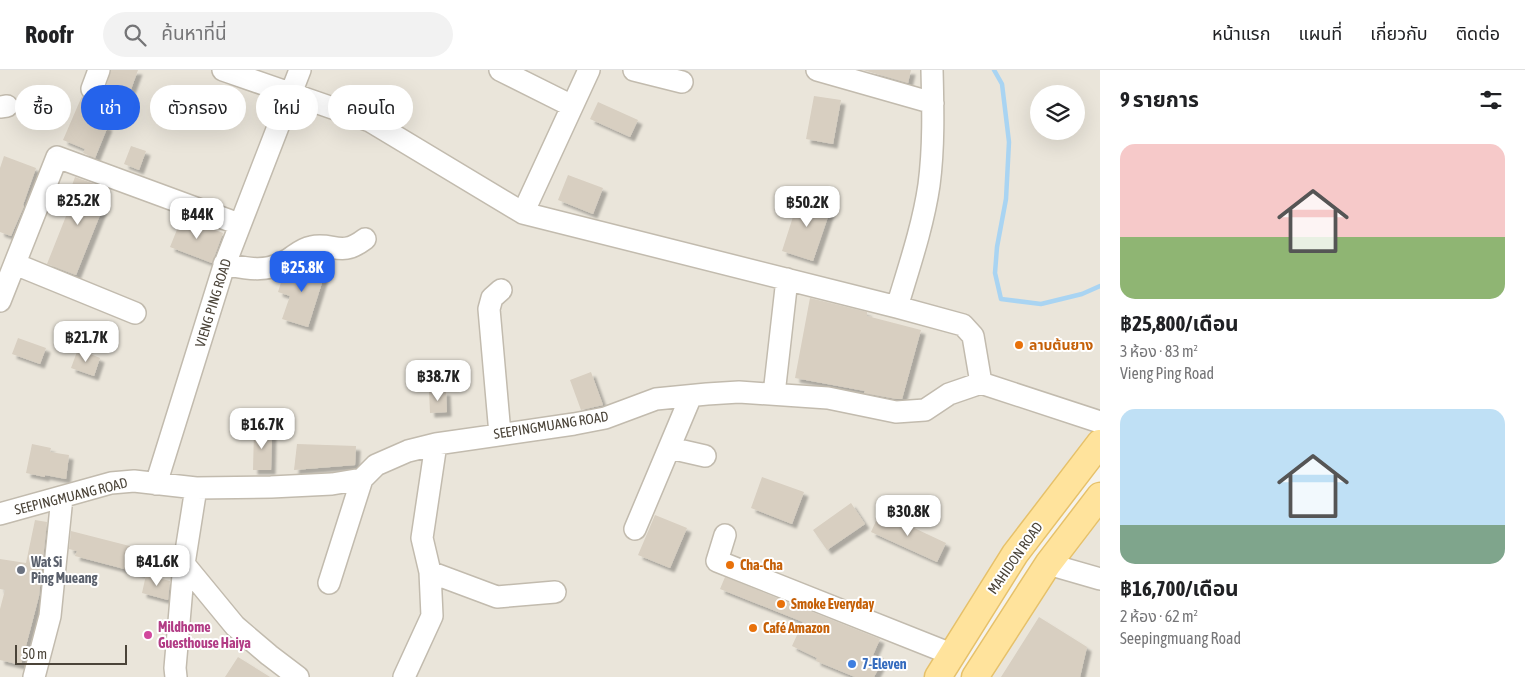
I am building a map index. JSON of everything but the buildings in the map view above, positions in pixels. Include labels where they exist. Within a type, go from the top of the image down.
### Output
[{"type":"main road","name":"MAHIDON ROAD","points":[[938,677],[1016,554],[1100,443]]},
{"type":"main road","points":[[975,677],[1048,564],[1100,496]]},
{"type":"street","points":[[223,70],[263,85]]},
{"type":"street","name":"VIENG PING ROAD","points":[[294,85],[300,70]]},
{"type":"street","points":[[500,70],[572,106]]},
{"type":"street","points":[[522,213],[589,70]]},
{"type":"street","points":[[634,70],[682,82]]},
{"type":"street","points":[[817,70],[933,103]]},
{"type":"street","points":[[897,307],[917,238],[929,185],[933,103],[932,70]]},
{"type":"street","points":[[318,104],[370,121],[522,213],[963,325],[973,336],[981,383],[1100,422]]},
{"type":"street","name":"VIENG PING ROAD","points":[[156,484],[224,264],[276,130]]},
{"type":"street","points":[[0,300],[57,157],[239,224]]},
{"type":"street","points":[[224,264],[258,269],[275,267],[302,249],[312,246],[337,249],[354,247],[365,239]]},
{"type":"street","points":[[15,264],[135,313]]},
{"type":"street","points":[[774,394],[787,280]]},
{"type":"street","points":[[500,434],[489,309],[492,298],[501,290]]},
{"type":"street","name":"SEEPINGMUANG ROAD","points":[[0,514],[111,484],[134,481],[196,488],[323,485],[362,479],[376,465],[408,451],[436,444],[605,418],[656,400],[739,392],[828,398],[896,412],[925,410],[949,394],[981,383]]},
{"type":"street","points":[[636,529],[691,396]]},
{"type":"street","points":[[404,677],[432,616],[430,572],[422,538],[436,444]]},
{"type":"street","points":[[670,448],[705,456]]},
{"type":"street","points":[[329,583],[362,479]]},
{"type":"street","points":[[176,677],[175,668],[184,564],[196,488]]},
{"type":"street","points":[[34,677],[50,616],[62,497]]},
{"type":"street","points":[[725,535],[717,561],[952,654]]},
{"type":"street","points":[[184,564],[235,626],[269,656],[298,677]]},
{"type":"street","points":[[1048,564],[1100,579]]},
{"type":"street","points":[[430,572],[497,596],[555,592]]},
{"type":"shaded area","points":[[0,70],[1100,70],[1100,430],[935,677],[0,677]]},
{"type":"shaded area","points":[[1100,516],[1100,677],[988,677],[1002,653]]},
{"type":"waterway","points":[[994,70],[1002,84],[1009,142],[1006,199],[997,247],[995,273],[1001,299],[1041,304],[1082,294],[1100,286]]},
{"type":"place","name":"ลาบต้นยาง","points":[[1019,345]]},
{"type":"place","name":"Cha-Cha","points":[[730,565]]},
{"type":"place","name":"Wat Si Ping Mueang","points":[[21,570]]},
{"type":"place","name":"Smoke Everyday","points":[[781,604]]},
{"type":"place","name":"Café Amazon","points":[[753,628]]},
{"type":"place","name":"Mildhome Guesthouse Haiya","points":[[148,635]]},
{"type":"place","name":"7-Eleven","points":[[852,664]]}]
